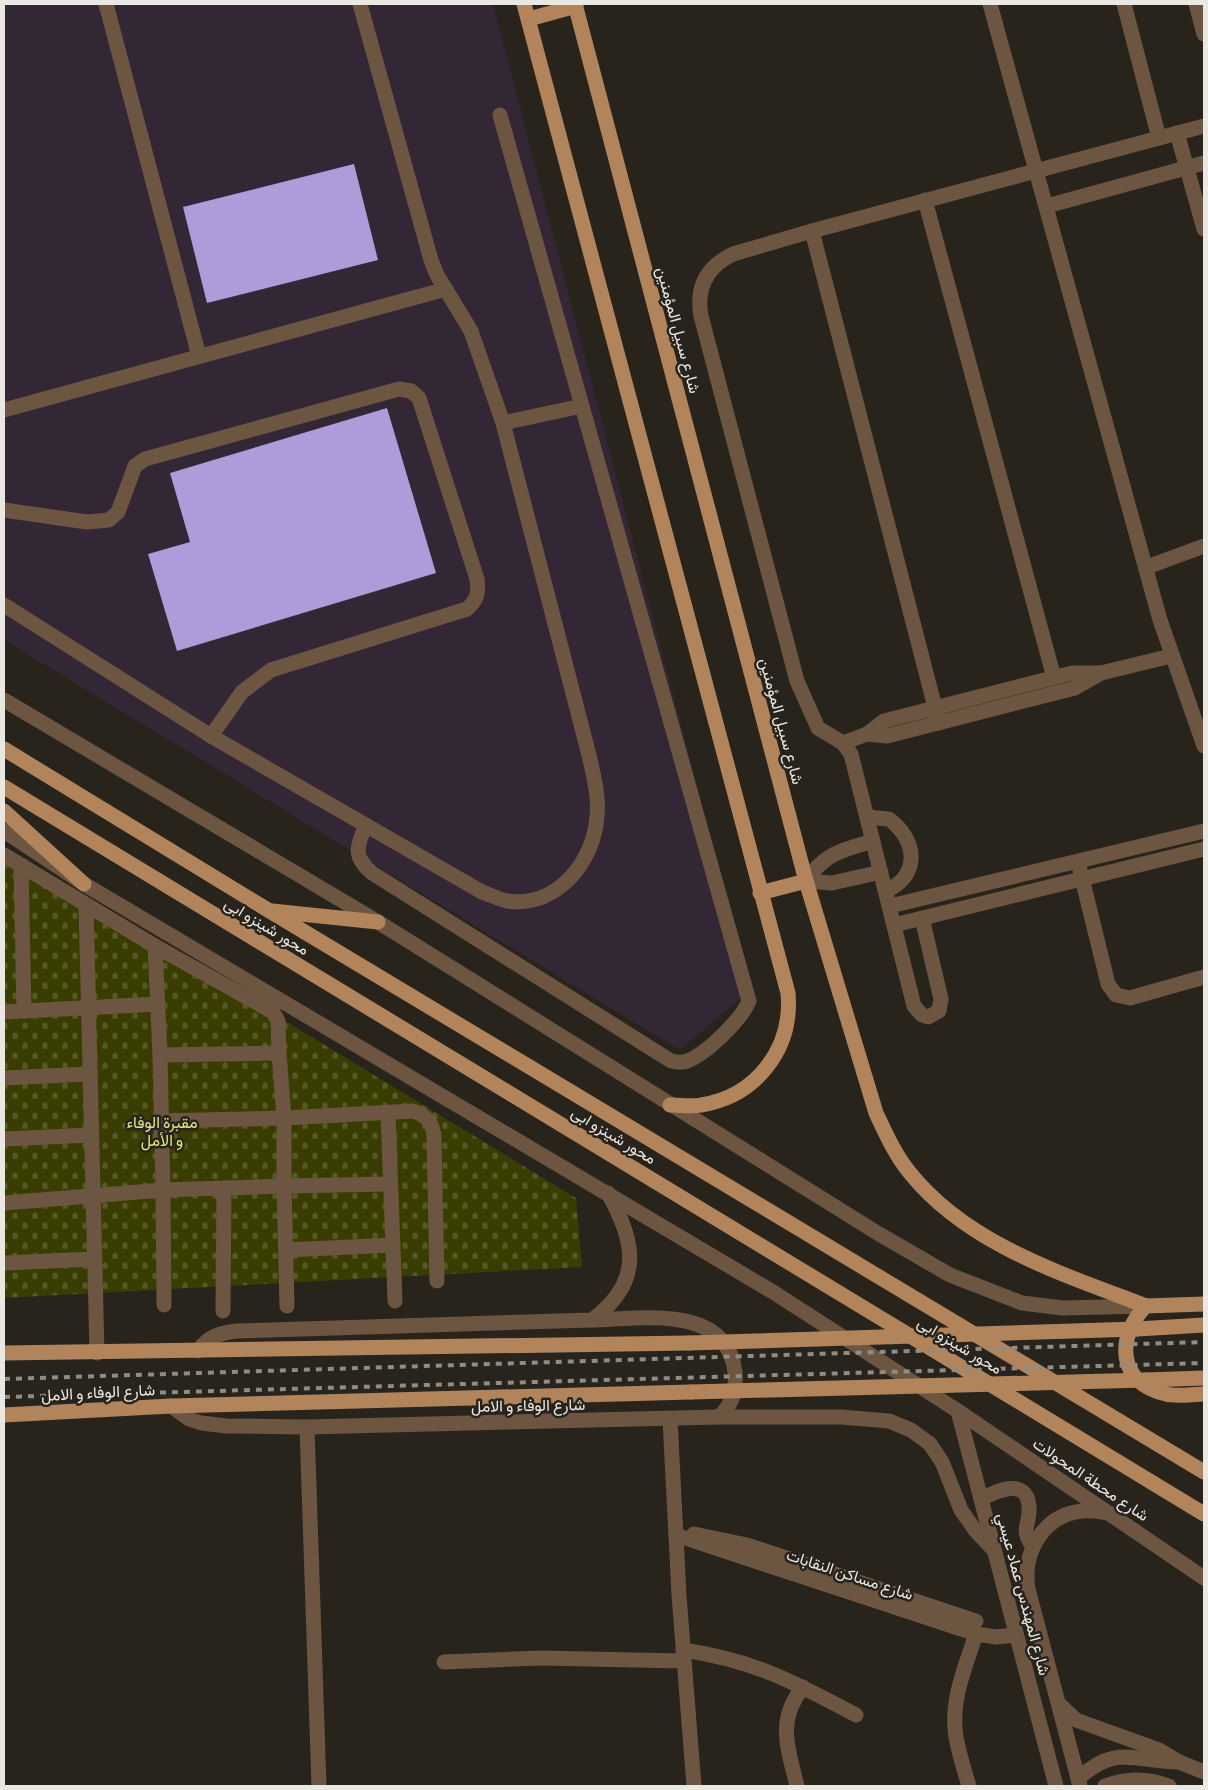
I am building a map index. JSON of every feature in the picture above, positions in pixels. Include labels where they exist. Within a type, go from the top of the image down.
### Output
[{"type":"main road","points":[[524,4],[788,993],[788,1020],[781,1046],[775,1058],[758,1077],[731,1096],[700,1105],[670,1105]]},
{"type":"main road","points":[[529,19],[576,5]]},
{"type":"main road","name":"شارع سبيل المؤمنين","points":[[576,5],[806,881],[876,1113],[890,1144],[909,1172],[931,1197],[963,1221],[1018,1254],[1049,1269],[1146,1306]]},
{"type":"main road","name":"محور شينزو ابى","points":[[4,749],[268,910],[1203,1470]]},
{"type":"main road","name":"محور شينزو ابى","points":[[4,788],[1204,1514]]},
{"type":"main road","points":[[4,811],[84,884]]},
{"type":"main road","points":[[760,893],[806,881]]},
{"type":"main road","points":[[268,910],[378,922]]},
{"type":"main road","points":[[1204,1304],[1146,1306],[1134,1318],[1126,1336],[1126,1356],[1133,1375],[1148,1388],[1167,1395],[1204,1394]]},
{"type":"main road","points":[[4,1353],[198,1352],[689,1343],[1137,1329],[1204,1325]]},
{"type":"main road","points":[[171,1406],[1204,1378]]},
{"type":"main road","name":"شارع الوفاء و الامل","points":[[4,1415],[171,1406]]},
{"type":"street","points":[[106,4],[199,356]]},
{"type":"street","points":[[4,605],[211,736],[482,892],[508,901],[534,899],[553,892],[570,880],[583,862],[594,841],[598,816],[597,792],[503,423],[471,331],[431,260],[360,4]]},
{"type":"street","points":[[990,4],[1171,656],[1204,746]]},
{"type":"street","points":[[1125,4],[1159,138]]},
{"type":"street","points":[[1196,4],[1204,34]]},
{"type":"street","points":[[366,826],[357,849],[362,864],[372,873],[671,1061],[682,1062],[692,1059],[721,1038],[746,1010],[749,1001],[500,115]]},
{"type":"street","points":[[922,918],[941,999],[939,1011],[928,1017],[917,1011],[914,1006],[851,754],[843,743],[818,728],[797,681],[699,304],[704,279],[722,260],[812,231],[1204,126]]},
{"type":"street","points":[[1177,133],[1204,229]]},
{"type":"street","points":[[1047,206],[1204,162]]},
{"type":"street","points":[[925,200],[1054,678]]},
{"type":"street","points":[[812,231],[937,715]]},
{"type":"street","points":[[4,410],[446,289]]},
{"type":"street","points":[[4,510],[87,522],[109,520],[118,512],[135,466],[145,459],[399,389],[411,391],[419,398],[477,579],[478,590],[475,601],[467,609],[271,670],[242,692],[211,736]]},
{"type":"street","points":[[503,423],[582,406]]},
{"type":"street","points":[[1147,567],[1204,546]]},
{"type":"street","points":[[937,715],[1054,678],[1082,672],[1101,673],[1171,656]]},
{"type":"street","points":[[843,743],[867,734],[884,721],[937,715],[1076,688],[1101,673]]},
{"type":"street","points":[[4,700],[378,922],[879,1234],[950,1275],[1022,1303],[1063,1308],[1146,1306]]},
{"type":"street","points":[[867,817],[889,819],[905,834],[910,845],[910,867],[905,878],[897,886],[886,891]]},
{"type":"street","name":"شارع محطة المحولات","points":[[4,831],[84,884],[608,1192],[773,1292],[958,1411],[1111,1513],[1204,1578]]},
{"type":"street","points":[[890,906],[1204,831]]},
{"type":"street","points":[[873,842],[833,854],[816,866],[806,881],[832,883],[881,872]]},
{"type":"street","points":[[894,924],[1204,849]]},
{"type":"street","points":[[4,855],[155,946],[273,1012],[278,1020],[284,1118],[287,1306]]},
{"type":"street","points":[[1078,861],[1108,984],[1116,995],[1130,998],[1204,977]]},
{"type":"street","points":[[21,865],[24,1010]]},
{"type":"street","points":[[86,905],[88,1074],[94,1195],[97,1353]]},
{"type":"street","points":[[155,946],[162,1121],[164,1305]]},
{"type":"street","points":[[4,1012],[158,1004]]},
{"type":"street","points":[[160,1054],[279,1053]]},
{"type":"street","points":[[4,1078],[88,1074]]},
{"type":"street","points":[[162,1121],[284,1118],[413,1111],[422,1114],[433,1128],[437,1280]]},
{"type":"street","points":[[388,1113],[396,1301]]},
{"type":"street","points":[[4,1138],[91,1136]]},
{"type":"street","points":[[4,1202],[163,1190],[390,1184]]},
{"type":"street","points":[[223,1311],[224,1188]]},
{"type":"street","points":[[592,1320],[614,1301],[621,1291],[629,1268],[627,1231],[608,1192]]},
{"type":"street","points":[[286,1250],[393,1245]]},
{"type":"street","points":[[4,1263],[95,1259]]},
{"type":"street","points":[[198,1352],[204,1343],[213,1336],[237,1331],[676,1319],[703,1326],[724,1345],[731,1357],[735,1378],[733,1399],[727,1410],[718,1417]]},
{"type":"street","name":"شارع الوفاء و الامل","points":[[171,1406],[189,1419],[201,1423],[307,1427],[670,1420],[718,1417],[866,1417],[889,1421],[911,1430],[930,1444],[942,1462],[961,1510],[975,1530],[992,1548]]},
{"type":"street","name":"شارع المهندس عماد عيسي","points":[[958,1411],[992,1548],[1056,1786]]},
{"type":"street","points":[[670,1420],[683,1655],[694,1786]]},
{"type":"street","points":[[307,1427],[319,1786]]},
{"type":"street","points":[[981,1499],[1007,1488],[1013,1488],[1024,1494],[1029,1506],[1025,1533],[1033,1547]]},
{"type":"street","name":"شارع المهندس عماد عيسي","points":[[1079,1782],[1026,1578],[1029,1557],[1045,1529],[1063,1516],[1084,1511],[1111,1513]]},
{"type":"street","points":[[694,1534],[740,1550]]},
{"type":"street","name":"شارع مساكن النقابات","points":[[676,1535],[740,1550],[976,1628],[996,1637],[1016,1635]]},
{"type":"street","points":[[969,1786],[956,1738],[954,1715],[960,1681],[976,1628]]},
{"type":"street","points":[[444,1662],[683,1655],[746,1663],[785,1677],[856,1715]]},
{"type":"street","points":[[797,1786],[786,1739],[786,1725],[791,1704],[803,1687]]},
{"type":"street","points":[[1058,1702],[1068,1715],[1076,1720],[1159,1750],[1179,1762],[1204,1772]]},
{"type":"street","points":[[1079,1782],[1098,1763],[1117,1757],[1127,1756],[1159,1762],[1179,1762]]},
{"type":"street","points":[[1105,1786],[1116,1782],[1140,1779],[1169,1786]]},
{"type":"shaded area","points":[[4,4],[493,4],[750,990],[680,1050],[4,640]]},
{"type":"green space","name":"مقبرة الوفاء و الأمل","points":[[4,850],[576,1198],[582,1267],[4,1298]]},
{"type":"building","points":[[354,164],[378,260],[207,303],[183,207]]},
{"type":"building","points":[[387,408],[436,573],[177,651],[148,554],[190,542],[170,473]]},
{"type":"railway","points":[[4,1379],[1204,1342]]},
{"type":"railway","points":[[4,1397],[1204,1363]]}]
